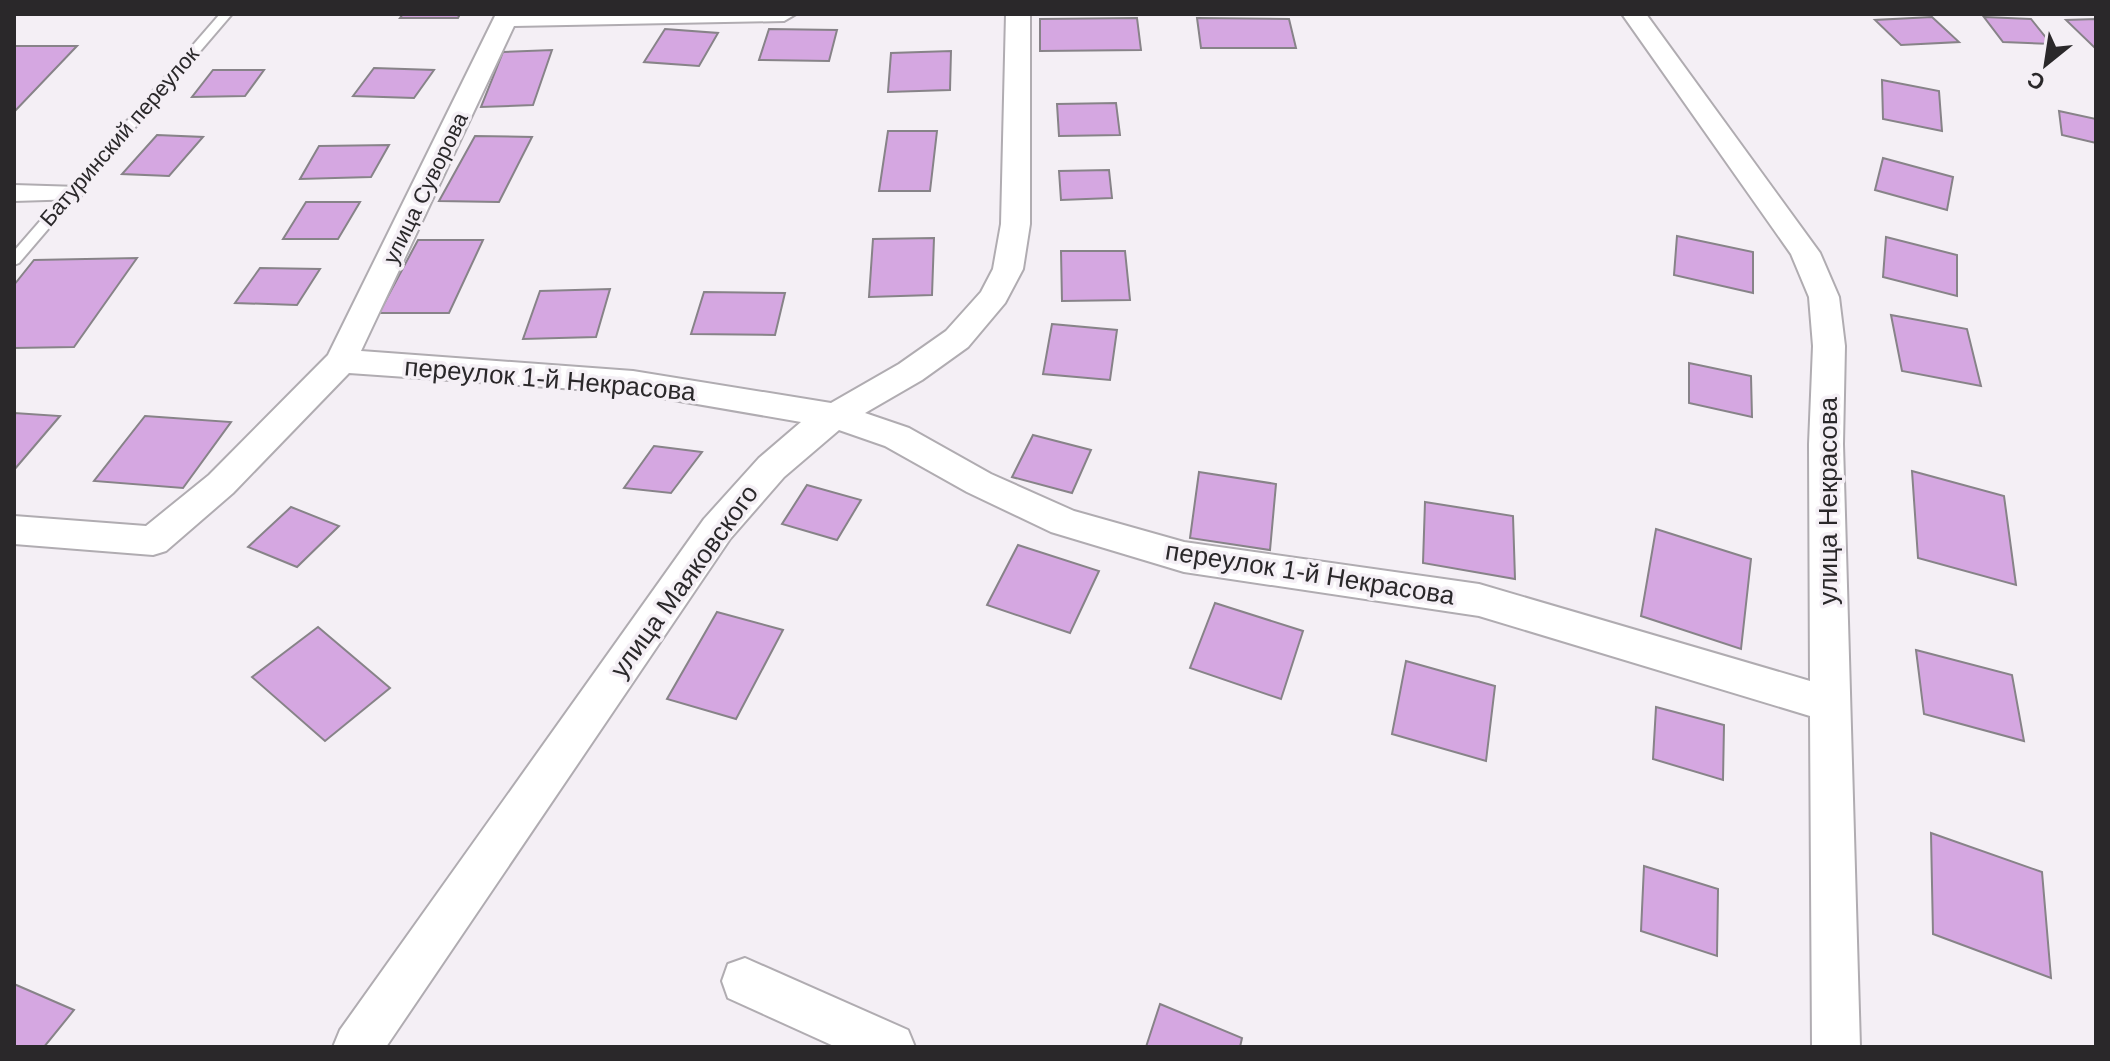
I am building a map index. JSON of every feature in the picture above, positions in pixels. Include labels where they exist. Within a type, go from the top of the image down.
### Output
[{"type":"street","points":[[506,17],[784,14]]},
{"type":"street","name":"улица Маяковского","points":[[357,1047],[717,529],[770,465],[835,416],[903,380],[959,339],[991,302],[1009,267],[1015,216],[1018,14]]},
{"type":"street","name":"улица Некрасова","points":[[1634,14],[1805,253],[1824,297],[1829,346],[1826,444],[1836,1047]]},
{"type":"street","name":"улица Суворова","points":[[341,361],[506,17]]},
{"type":"street","points":[[14,193],[69,193]]},
{"type":"street","points":[[14,530],[153,541],[221,484],[341,361]]},
{"type":"street","name":"переулок 1-й Некрасова","points":[[341,361],[633,382],[835,416],[897,437],[979,483],[1064,522],[1184,557],[1479,600],[1830,704]]},
{"type":"street","points":[[745,981],[891,1047]]},
{"type":"lane","name":"Батуринский переулок","points":[[14,260],[226,14]]},
{"type":"building","points":[[403,14],[460,14],[458,18],[400,18]]},
{"type":"building","points":[[1932,17],[1959,42],[1901,45],[1875,20]]},
{"type":"building","points":[[1984,17],[2031,19],[2051,44],[2003,42]]},
{"type":"building","points":[[1137,18],[1141,50],[1040,51],[1040,19]]},
{"type":"building","points":[[1197,18],[1289,19],[1296,48],[1201,48]]},
{"type":"building","points":[[2096,19],[2096,49],[2066,20]]},
{"type":"building","points":[[665,29],[718,33],[699,66],[644,62]]},
{"type":"building","points":[[769,29],[837,30],[829,61],[759,60]]},
{"type":"building","points":[[14,46],[77,46],[14,112]]},
{"type":"building","points":[[552,50],[533,105],[481,107],[503,52]]},
{"type":"building","points":[[951,51],[950,90],[888,92],[891,53]]},
{"type":"building","points":[[374,68],[434,70],[414,98],[353,96]]},
{"type":"building","points":[[213,70],[264,70],[245,96],[192,97]]},
{"type":"building","points":[[1882,80],[1939,91],[1942,131],[1883,119]]},
{"type":"building","points":[[1116,103],[1120,135],[1059,136],[1057,104]]},
{"type":"building","points":[[2059,111],[2096,119],[2096,143],[2062,135]]},
{"type":"building","points":[[888,131],[937,131],[930,191],[879,191]]},
{"type":"building","points":[[157,135],[203,137],[169,176],[122,174]]},
{"type":"building","points":[[475,136],[532,137],[499,202],[439,201]]},
{"type":"building","points":[[389,145],[371,177],[300,179],[319,146]]},
{"type":"building","points":[[1883,158],[1953,177],[1947,210],[1875,190]]},
{"type":"building","points":[[1109,170],[1112,198],[1061,200],[1059,171]]},
{"type":"building","points":[[306,202],[360,202],[338,239],[283,239]]},
{"type":"building","points":[[1677,236],[1753,252],[1753,293],[1674,275]]},
{"type":"building","points":[[1886,237],[1957,255],[1957,296],[1883,277]]},
{"type":"building","points":[[934,238],[932,295],[869,297],[873,239]]},
{"type":"building","points":[[418,240],[483,240],[449,313],[379,313]]},
{"type":"building","points":[[1061,251],[1125,251],[1130,300],[1062,301]]},
{"type":"building","points":[[137,258],[74,347],[14,348],[14,285],[34,260]]},
{"type":"building","points":[[260,268],[320,269],[297,305],[235,303]]},
{"type":"building","points":[[610,289],[596,337],[523,339],[540,291]]},
{"type":"building","points":[[704,292],[785,293],[775,335],[691,334]]},
{"type":"building","points":[[1891,315],[1967,329],[1981,386],[1902,371]]},
{"type":"building","points":[[1052,324],[1117,330],[1110,380],[1043,374]]},
{"type":"building","points":[[1689,363],[1751,376],[1752,417],[1689,403]]},
{"type":"building","points":[[14,413],[60,416],[14,470]]},
{"type":"building","points":[[145,416],[231,422],[183,488],[94,481]]},
{"type":"building","points":[[1033,435],[1091,450],[1072,493],[1012,477]]},
{"type":"building","points":[[654,446],[702,452],[671,493],[624,488]]},
{"type":"building","points":[[1912,471],[2004,496],[2016,585],[1918,558]]},
{"type":"building","points":[[1199,472],[1276,484],[1270,550],[1190,538]]},
{"type":"building","points":[[807,485],[861,500],[837,540],[782,524]]},
{"type":"building","points":[[1425,502],[1513,516],[1515,579],[1423,563]]},
{"type":"building","points":[[291,507],[339,526],[297,567],[248,547]]},
{"type":"building","points":[[1656,529],[1751,559],[1741,649],[1641,616]]},
{"type":"building","points":[[1018,545],[1099,571],[1070,633],[987,605]]},
{"type":"building","points":[[1215,603],[1303,631],[1281,699],[1190,668]]},
{"type":"building","points":[[717,612],[783,630],[736,719],[667,699]]},
{"type":"building","points":[[318,627],[390,688],[325,741],[252,677]]},
{"type":"building","points":[[1916,650],[2012,675],[2024,741],[1924,714]]},
{"type":"building","points":[[1406,661],[1495,686],[1486,761],[1392,734]]},
{"type":"building","points":[[1656,707],[1724,725],[1723,780],[1653,759]]},
{"type":"building","points":[[1931,833],[2042,872],[2051,978],[1933,934]]},
{"type":"building","points":[[1644,866],[1718,889],[1717,956],[1641,931]]},
{"type":"building","points":[[14,984],[74,1010],[44,1047],[14,1047]]},
{"type":"building","points":[[1160,1004],[1242,1038],[1240,1047],[1146,1047]]}]
